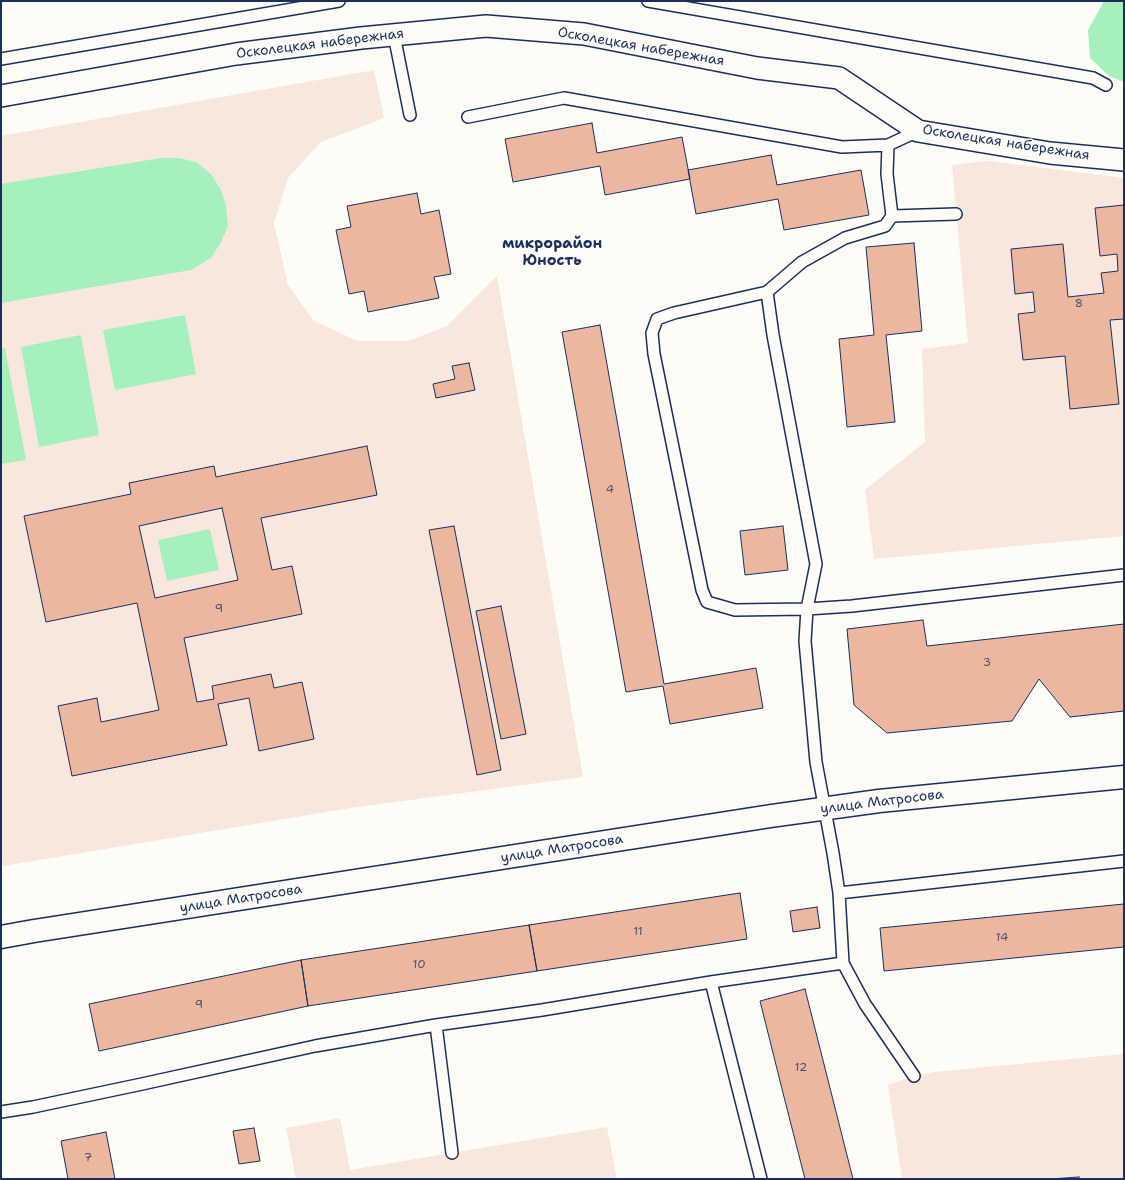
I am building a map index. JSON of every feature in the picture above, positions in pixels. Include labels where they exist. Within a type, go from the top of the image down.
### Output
[{"type":"main road","name":"улица Матросова","points":[[1,937],[825,808],[879,801],[1124,777]]},
{"type":"street","name":"Осколецкая набережная","points":[[1,96],[236,54],[394,35],[486,26],[584,34],[757,68],[839,78],[918,131],[1050,153],[1124,160]]},
{"type":"lane","points":[[1,59],[339,1]]},
{"type":"lane","points":[[654,2],[1094,78],[1106,85]]},
{"type":"lane","points":[[394,35],[410,115]]},
{"type":"lane","points":[[468,117],[564,98],[842,147],[888,145],[918,131]]},
{"type":"lane","points":[[888,145],[887,174],[892,216],[885,226],[845,238],[802,262],[767,292],[674,312],[657,318],[652,333],[654,354],[702,590],[707,602],[734,610],[808,609],[852,606],[1124,575]]},
{"type":"lane","points":[[892,216],[956,214]]},
{"type":"lane","points":[[767,292],[773,334],[816,564],[808,609],[805,641],[806,656],[816,762],[839,893],[843,963],[865,1004],[914,1076]]},
{"type":"lane","points":[[839,893],[1124,861]]},
{"type":"lane","points":[[1,1112],[33,1107],[315,1046],[436,1025],[550,1009],[712,982],[843,963]]},
{"type":"lane","points":[[712,982],[761,1179]]},
{"type":"lane","points":[[436,1025],[452,1153]]},
{"type":"shaded area","points":[[374,70],[384,118],[321,142],[288,178],[274,223],[288,285],[314,321],[357,341],[408,341],[447,326],[497,276],[583,777],[350,808],[3,866],[1,857],[1,136]]},
{"type":"shaded area","points":[[988,161],[1124,178],[1124,536],[874,559],[865,490],[925,442],[922,349],[968,343],[952,165]]},
{"type":"shaded area","points":[[1124,1054],[1124,1179],[902,1179],[888,1085],[914,1076],[934,1072]]},
{"type":"shaded area","points":[[340,1118],[350,1170],[607,1127],[617,1179],[296,1179],[286,1128]]},
{"type":"green space","points":[[1104,1],[1124,1],[1124,82],[1109,76],[1090,58],[1088,30]]},
{"type":"green space","points":[[161,158],[178,158],[196,162],[211,174],[221,190],[226,206],[228,226],[221,242],[211,258],[191,270],[1,303],[1,184]]},
{"type":"green space","points":[[185,315],[196,374],[115,390],[103,330]]},
{"type":"green space","points":[[81,335],[99,435],[39,447],[21,347]]},
{"type":"green space","points":[[5,348],[26,460],[1,464],[1,349]]},
{"type":"green space","points":[[210,529],[219,570],[167,581],[158,540]]},
{"type":"building","points":[[592,123],[597,153],[682,137],[690,179],[605,195],[600,166],[513,182],[505,139]]},
{"type":"building","points":[[771,155],[777,185],[861,170],[869,215],[784,230],[778,199],[696,214],[688,170]]},
{"type":"building","points":[[417,193],[421,214],[439,210],[451,274],[434,277],[439,298],[368,312],[364,291],[349,294],[336,230],[351,227],[347,206]]},
{"type":"building","points":[[1124,205],[1124,319],[1110,320],[1119,404],[1070,409],[1065,356],[1023,360],[1018,314],[1035,312],[1033,292],[1015,294],[1011,249],[1063,244],[1068,297],[1104,293],[1101,273],[1118,271],[1117,254],[1100,256],[1095,208]]},
{"type":"building","points":[[914,243],[922,331],[886,335],[895,422],[847,427],[839,339],[874,335],[866,247]]},
{"type":"building","points":[[600,325],[664,684],[756,668],[763,708],[670,724],[663,686],[626,692],[562,332]]},
{"type":"building","points":[[469,363],[475,390],[436,398],[433,384],[455,379],[452,366]]},
{"type":"building","points":[[367,446],[377,495],[261,518],[272,570],[292,566],[302,614],[184,638],[197,702],[214,699],[212,686],[271,674],[274,688],[302,682],[314,739],[259,751],[249,698],[218,704],[227,745],[72,776],[58,706],[97,698],[101,722],[159,710],[137,603],[46,622],[24,516],[131,494],[129,483],[214,466],[216,477]],"holes":[[[222,508],[238,580],[155,598],[139,526]]]},
{"type":"building","points":[[454,526],[501,770],[477,775],[429,530]]},
{"type":"building","points":[[783,526],[788,570],[745,575],[740,531]]},
{"type":"building","points":[[501,606],[526,734],[501,739],[476,611]]},
{"type":"building","points":[[923,620],[927,646],[1124,624],[1124,711],[1070,717],[1039,679],[1012,721],[887,733],[854,705],[847,629]]},
{"type":"building","points":[[740,893],[747,939],[537,971],[529,925]]},
{"type":"building","points":[[1124,904],[1124,947],[884,971],[880,928]]},
{"type":"building","points":[[817,907],[820,928],[793,932],[790,911]]},
{"type":"building","points":[[529,925],[537,971],[308,1006],[301,960]]},
{"type":"building","points":[[301,960],[308,1006],[99,1051],[89,1004]]},
{"type":"building","points":[[805,989],[853,1179],[805,1179],[784,1097],[760,1001]]},
{"type":"building","points":[[254,1128],[260,1161],[239,1164],[233,1131]]},
{"type":"building","points":[[106,1132],[115,1179],[68,1179],[61,1141]]},
{"type":"building","points":[[1079,1177],[1079,1179],[1050,1179]]},
{"type":"district","name":"микрорайон Юность","points":[[552,252]]}]
